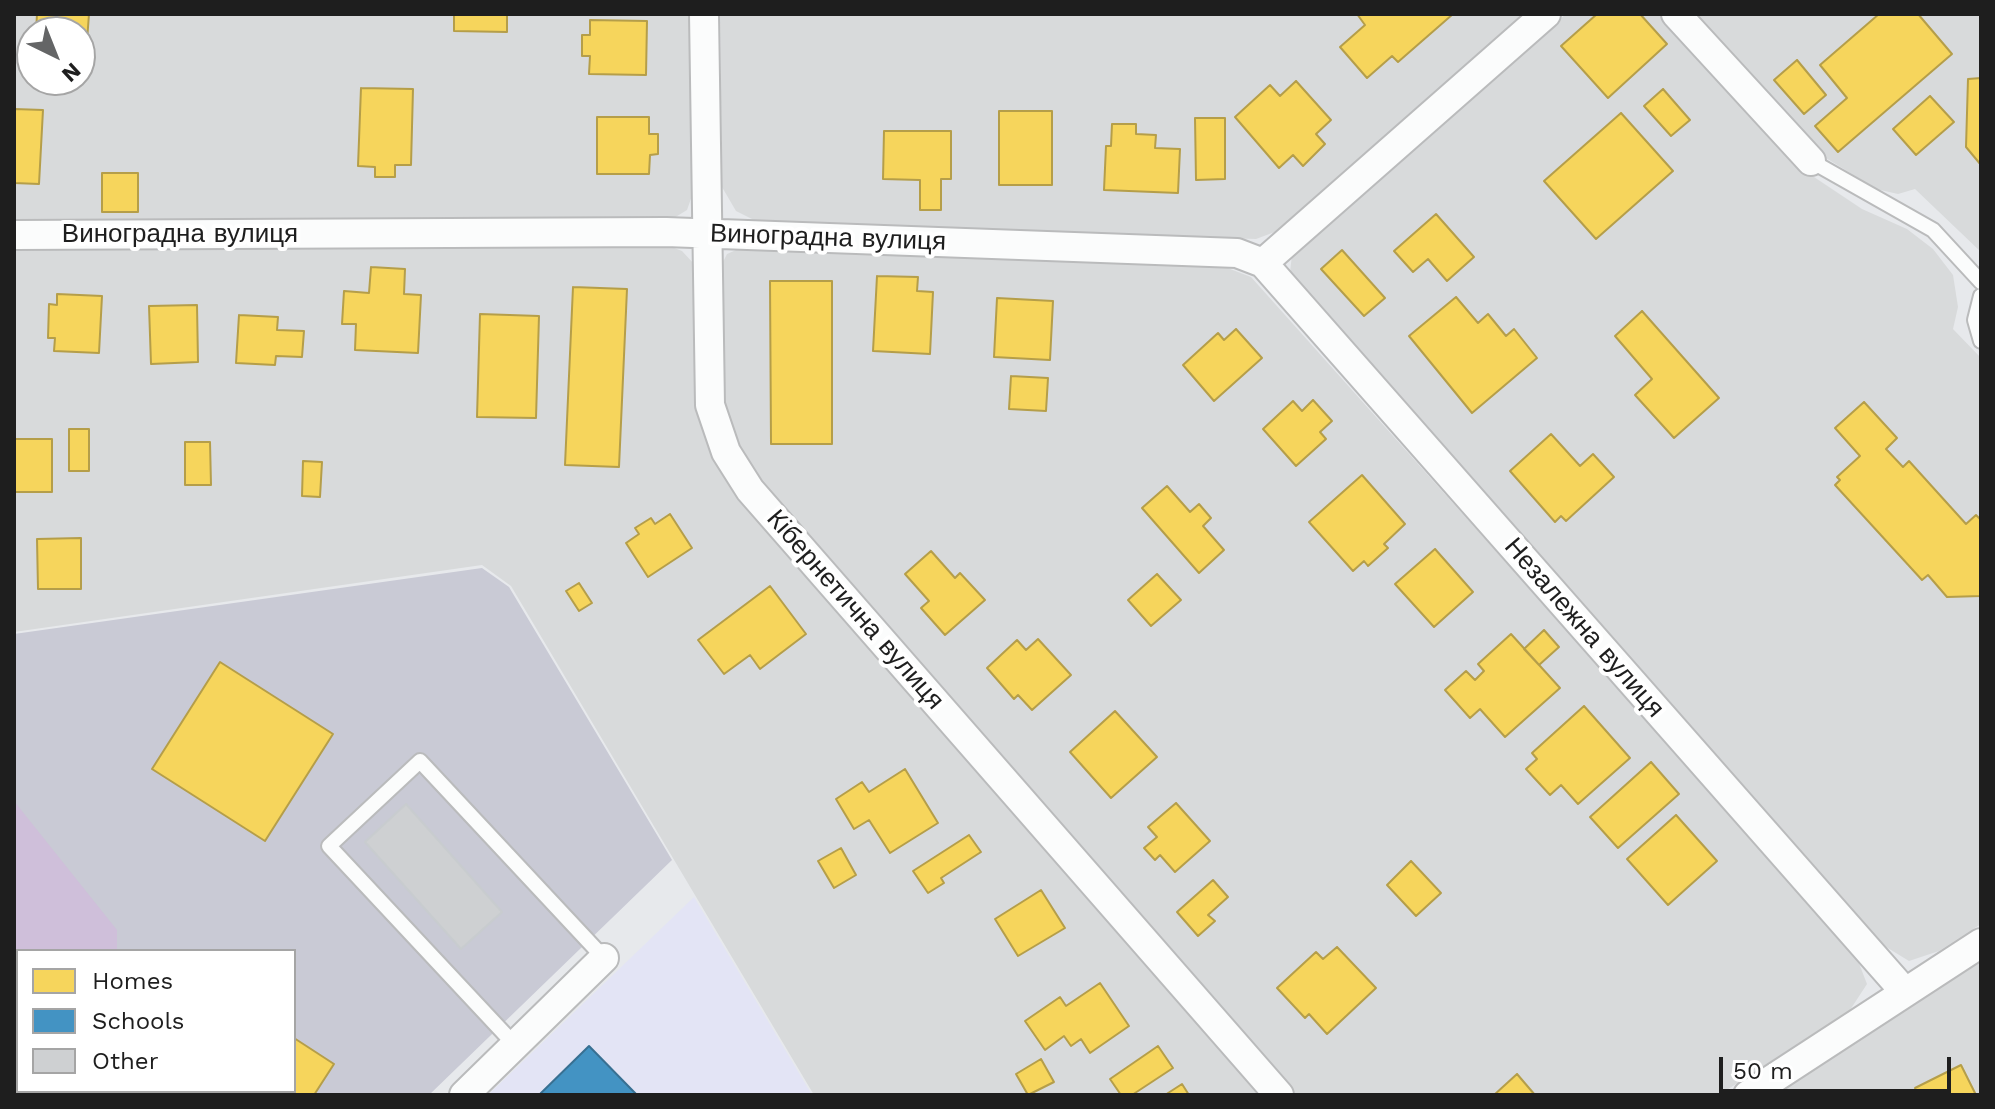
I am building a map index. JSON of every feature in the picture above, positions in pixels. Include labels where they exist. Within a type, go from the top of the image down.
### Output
[{"type":"street","name":"Кібернетична вулиця","points":[[704,14],[710,234],[710,405],[726,452],[742,477],[1279,1095]]},
{"type":"street","points":[[1263,263],[1546,14]]},
{"type":"street","points":[[1676,14],[1811,161]]},
{"type":"street","name":"Виноградна вулиця","points":[[14,235],[710,234],[1237,253],[1263,263]]},
{"type":"street","name":"Незалежна вулиця","points":[[1263,263],[1905,992]]},
{"type":"street","points":[[1748,1095],[1981,943]]},
{"type":"street","points":[[464,1095],[604,958]]},
{"type":"lane","points":[[1811,161],[1933,230],[1981,282]]},
{"type":"lane","points":[[1981,296],[1975,320],[1981,341]]},
{"type":"lane","points":[[515,1045],[329,846],[420,761],[604,958]]},
{"type":"shaded area","points":[[14,14],[693,14],[694,190],[687,210],[669,221],[14,221]]},
{"type":"shaded area","points":[[720,14],[1525,14],[1280,230],[1256,239],[758,222],[736,211],[722,187]]},
{"type":"shaded area","points":[[1566,14],[1658,14],[1796,165],[1862,209],[1907,229],[1933,249],[1953,275],[1958,307],[1953,329],[1981,358],[1981,924],[1939,951],[1909,961],[1878,942],[1290,272],[1292,255]]},
{"type":"shaded area","points":[[1691,14],[1981,14],[1981,252],[1915,189],[1898,194],[1876,189],[1813,150]]},
{"type":"shaded area","points":[[664,244],[682,251],[695,265],[716,457],[1261,1095],[814,1095],[511,586],[482,565],[14,632],[14,248]]},
{"type":"shaded area","points":[[743,247],[1225,267],[1251,277],[1855,953],[1867,984],[1850,1010],[1719,1095],[1297,1095],[759,483],[736,448],[721,405],[720,268],[727,254]]},
{"type":"shaded area","points":[[482,568],[509,587],[672,860],[429,1095],[14,1095],[14,634]]},
{"type":"shaded area","points":[[14,801],[117,930],[117,949],[16,949],[16,1093],[112,1095],[14,1095]]},
{"type":"shaded area","points":[[694,897],[812,1095],[488,1095]]},
{"type":"shaded area","points":[[1981,957],[1981,1095],[1770,1095]]},
{"type":"building: Homes","points":[[37,14],[89,14],[89,16]]},
{"type":"building: Homes","points":[[454,14],[507,14],[507,32],[454,31]]},
{"type":"building: Homes","points":[[1357,14],[1453,14],[1398,62],[1392,56],[1367,78],[1340,47],[1365,25]]},
{"type":"building: Homes","points":[[1597,14],[1640,14],[1667,44],[1608,98],[1561,46]]},
{"type":"building: Homes","points":[[1879,14],[1918,14],[1952,54],[1838,152],[1815,126],[1847,98],[1820,65]]},
{"type":"building: Homes","points":[[590,20],[647,21],[646,75],[589,74],[590,56],[582,56],[582,35],[590,35]]},
{"type":"building: Homes","points":[[1797,60],[1826,95],[1804,114],[1774,80]]},
{"type":"building: Homes","points":[[1981,78],[1981,165],[1966,147],[1968,79]]},
{"type":"building: Homes","points":[[1296,81],[1331,120],[1316,134],[1325,144],[1303,166],[1293,155],[1279,168],[1235,117],[1270,85],[1280,96]]},
{"type":"building: Homes","points":[[361,88],[413,89],[411,165],[395,165],[395,177],[375,177],[375,167],[358,166]]},
{"type":"building: Homes","points":[[1663,89],[1690,120],[1671,136],[1644,106]]},
{"type":"building: Homes","points":[[1930,96],[1954,122],[1916,155],[1893,129]]},
{"type":"building: Homes","points":[[14,109],[43,110],[39,184],[14,183]]},
{"type":"building: Homes","points":[[999,111],[1052,111],[1052,185],[999,185]]},
{"type":"building: Homes","points":[[1621,113],[1673,171],[1596,239],[1544,181]]},
{"type":"building: Homes","points":[[597,117],[649,117],[649,134],[658,134],[658,154],[650,155],[649,174],[597,174]]},
{"type":"building: Homes","points":[[1195,118],[1225,118],[1225,179],[1196,180]]},
{"type":"building: Homes","points":[[1112,124],[1136,124],[1136,134],[1156,135],[1155,148],[1180,149],[1178,193],[1104,190],[1106,146],[1111,146]]},
{"type":"building: Homes","points":[[884,131],[951,131],[951,179],[941,179],[941,210],[920,210],[920,180],[883,179]]},
{"type":"building: Homes","points":[[102,173],[138,173],[138,212],[102,212]]},
{"type":"building: Homes","points":[[1436,214],[1474,257],[1447,281],[1428,259],[1413,272],[1394,251]]},
{"type":"building: Homes","points":[[1342,250],[1385,298],[1364,316],[1321,269]]},
{"type":"building: Homes","points":[[371,267],[405,269],[404,294],[421,295],[418,353],[355,350],[356,324],[342,324],[344,291],[369,293]]},
{"type":"building: Homes","points":[[877,276],[918,277],[917,291],[933,292],[930,354],[873,351]]},
{"type":"building: Homes","points":[[770,281],[832,281],[832,444],[771,444]]},
{"type":"building: Homes","points":[[573,287],[627,289],[619,467],[565,465]]},
{"type":"building: Homes","points":[[57,294],[102,296],[99,353],[54,351],[55,338],[48,338],[49,304],[57,305]]},
{"type":"building: Homes","points":[[1456,297],[1478,323],[1488,314],[1506,336],[1514,329],[1537,358],[1472,413],[1409,336]]},
{"type":"building: Homes","points":[[997,298],[1053,301],[1050,360],[994,357]]},
{"type":"building: Homes","points":[[197,305],[198,362],[151,364],[149,306]]},
{"type":"building: Homes","points":[[1642,311],[1719,398],[1674,438],[1635,395],[1652,379],[1615,336]]},
{"type":"building: Homes","points":[[480,314],[539,316],[536,418],[477,417]]},
{"type":"building: Homes","points":[[239,315],[278,317],[277,330],[304,331],[302,357],[276,356],[275,365],[236,363]]},
{"type":"building: Homes","points":[[1236,329],[1262,358],[1214,401],[1183,365],[1218,333],[1224,340]]},
{"type":"building: Homes","points":[[1011,376],[1048,378],[1046,411],[1009,409]]},
{"type":"building: Homes","points":[[1313,400],[1332,421],[1320,432],[1326,439],[1296,466],[1263,429],[1293,401],[1302,411]]},
{"type":"building: Homes","points":[[1864,402],[1897,438],[1886,449],[1903,467],[1909,461],[1966,524],[1976,515],[1981,520],[1981,596],[1947,597],[1928,575],[1922,580],[1835,485],[1840,480],[1837,477],[1860,456],[1835,428]]},
{"type":"building: Homes","points":[[69,429],[89,429],[89,471],[69,471]]},
{"type":"building: Homes","points":[[1551,434],[1580,466],[1593,454],[1614,477],[1566,521],[1561,516],[1555,522],[1510,471]]},
{"type":"building: Homes","points":[[14,439],[52,439],[52,492],[14,492]]},
{"type":"building: Homes","points":[[185,442],[210,442],[211,485],[185,485]]},
{"type":"building: Homes","points":[[303,461],[322,462],[320,497],[302,496]]},
{"type":"building: Homes","points":[[1362,475],[1405,524],[1384,544],[1388,548],[1368,566],[1364,561],[1353,571],[1309,522]]},
{"type":"building: Homes","points":[[1167,486],[1190,512],[1199,504],[1211,518],[1203,526],[1224,550],[1199,573],[1142,508]]},
{"type":"building: Homes","points":[[670,514],[692,548],[648,577],[626,543],[639,534],[635,528],[651,518],[655,524]]},
{"type":"building: Homes","points":[[81,538],[81,589],[38,589],[37,539]]},
{"type":"building: Homes","points":[[1435,549],[1473,592],[1434,627],[1395,584]]},
{"type":"building: Homes","points":[[931,551],[955,578],[960,573],[985,600],[945,635],[921,608],[929,601],[905,574]]},
{"type":"building: Homes","points":[[1157,574],[1181,600],[1151,626],[1128,600]]},
{"type":"building: Homes","points":[[579,583],[592,603],[579,611],[566,591]]},
{"type":"building: Homes","points":[[770,586],[806,634],[760,669],[750,655],[724,674],[698,640]]},
{"type":"building: Homes","points":[[1544,630],[1559,647],[1539,665],[1524,649]]},
{"type":"building: Homes","points":[[1511,634],[1560,688],[1505,737],[1480,709],[1470,718],[1445,690],[1466,671],[1475,680],[1484,671],[1478,664]]},
{"type":"building: Homes","points":[[1038,639],[1071,675],[1032,710],[1018,695],[1014,699],[987,668],[1017,640],[1026,650]]},
{"type":"building: Homes","points":[[220,662],[333,734],[265,841],[152,769]]},
{"type":"building: Homes","points":[[1584,706],[1630,758],[1578,804],[1561,785],[1550,795],[1526,769],[1537,759],[1532,753]]},
{"type":"building: Homes","points":[[1115,711],[1157,757],[1111,798],[1070,752]]},
{"type":"building: Homes","points":[[1651,762],[1679,794],[1618,848],[1590,817]]},
{"type":"building: Homes","points":[[905,769],[938,823],[890,853],[869,820],[854,829],[836,799],[862,782],[869,792]]},
{"type":"building: Homes","points":[[1176,803],[1210,841],[1175,872],[1160,855],[1155,860],[1144,848],[1157,837],[1148,827]]},
{"type":"building: Homes","points":[[1676,815],[1717,861],[1668,905],[1627,859]]},
{"type":"building: Homes","points":[[969,835],[981,852],[941,878],[944,883],[928,893],[913,871]]},
{"type":"building: Homes","points":[[841,848],[856,875],[834,888],[818,861]]},
{"type":"building: Homes","points":[[1411,861],[1441,893],[1416,916],[1387,885]]},
{"type":"building: Homes","points":[[1213,880],[1228,897],[1208,915],[1215,921],[1198,936],[1177,912]]},
{"type":"building: Homes","points":[[1041,890],[1065,928],[1018,956],[995,919]]},
{"type":"building: Homes","points":[[1337,947],[1376,988],[1327,1034],[1309,1014],[1305,1018],[1277,988],[1316,952],[1323,959]]},
{"type":"building: Homes","points":[[1100,983],[1129,1026],[1090,1053],[1081,1039],[1071,1046],[1064,1036],[1045,1050],[1025,1021],[1060,997],[1066,1006]]},
{"type":"building: Homes","points":[[296,1039],[334,1064],[314,1095],[155,1095],[296,1093]]},
{"type":"building: Homes","points":[[1158,1046],[1173,1068],[1132,1095],[1121,1095],[1110,1079]]},
{"type":"building: Homes","points":[[1041,1059],[1054,1082],[1028,1095],[1016,1074]]},
{"type":"building: Homes","points":[[1961,1065],[1976,1095],[1919,1095],[1915,1088]]},
{"type":"building: Homes","points":[[1517,1074],[1535,1095],[1494,1095]]},
{"type":"building: Homes","points":[[1182,1084],[1189,1095],[1165,1095]]},
{"type":"building: Schools","points":[[589,1046],[637,1095],[539,1095]]},
{"type":"building: Other","points":[[406,804],[502,912],[461,949],[365,842]]},
{"type":"building: Other","points":[[16,969],[16,1093],[59,1095],[14,1095]]}]
